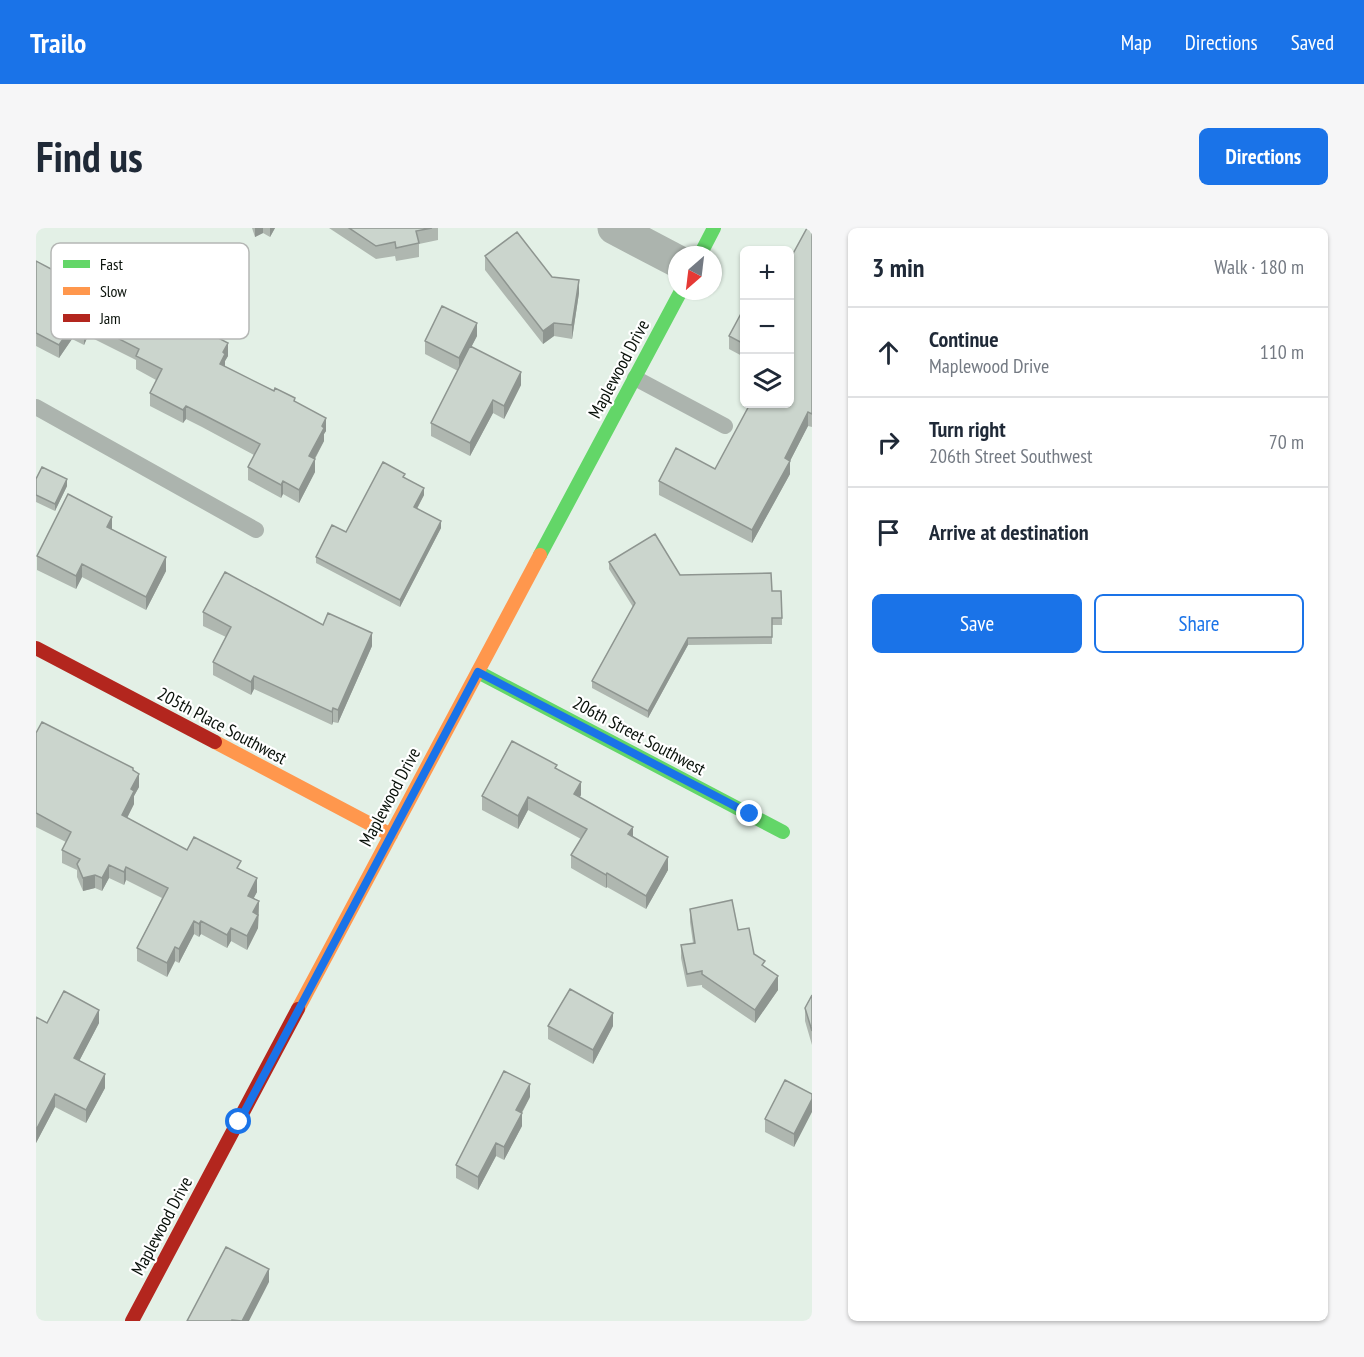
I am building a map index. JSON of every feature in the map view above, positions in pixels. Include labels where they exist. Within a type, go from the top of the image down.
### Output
[{"type":"street","points":[[614,228],[668,256]]},
{"type":"street","points":[[705,246],[714,228]]},
{"type":"street","name":"Maplewood Drive","points":[[132,1321],[676,300]]},
{"type":"street","name":"205th Place Southwest","points":[[36,648],[391,835]]},
{"type":"street","name":"206th Street Southwest","points":[[478,672],[783,832]]},
{"type":"lane","points":[[634,378],[725,426]]},
{"type":"lane","points":[[36,407],[256,530]]},
{"type":"building","points":[[349,228],[432,228],[416,231],[419,243],[396,248],[395,242],[376,246]]},
{"type":"building","points":[[807,228],[812,228],[812,414],[808,412],[785,458],[790,461],[752,530],[659,481],[676,448],[715,469],[748,408],[794,408],[794,252]]},
{"type":"building","points":[[517,232],[552,277],[579,280],[572,325],[554,323],[543,331],[485,256]]},
{"type":"building","points":[[36,261],[51,269],[51,339],[63,339],[59,345],[36,333]]},
{"type":"building","points":[[442,306],[477,323],[459,358],[425,341]]},
{"type":"building","points":[[740,315],[740,342],[729,336]]},
{"type":"building","points":[[119,339],[220,339],[228,343],[220,364],[274,391],[275,388],[295,398],[294,401],[326,418],[322,426],[324,428],[309,456],[315,459],[299,490],[283,481],[281,485],[248,467],[260,444],[186,406],[183,410],[150,393],[162,369],[136,356],[139,349]]},
{"type":"building","points":[[470,346],[521,372],[504,406],[493,400],[470,443],[431,423]]},
{"type":"building","points":[[383,462],[405,474],[403,477],[424,488],[414,507],[441,521],[400,600],[316,557],[332,525],[346,532]]},
{"type":"building","points":[[42,467],[67,479],[55,504],[36,495],[36,479]]},
{"type":"building","points":[[68,494],[112,517],[107,527],[166,557],[146,597],[82,564],[76,576],[37,556]]},
{"type":"building","points":[[655,534],[680,575],[771,573],[772,591],[781,591],[782,618],[772,618],[772,637],[688,638],[648,711],[592,681],[635,603],[609,562]]},
{"type":"building","points":[[225,572],[323,625],[328,613],[372,633],[338,710],[333,708],[332,712],[254,676],[251,682],[213,662],[231,627],[203,612]]},
{"type":"building","points":[[42,722],[133,768],[139,774],[131,789],[134,791],[122,815],[187,850],[194,837],[241,861],[237,868],[257,878],[248,896],[259,901],[253,912],[258,915],[247,936],[231,928],[227,935],[201,921],[199,924],[194,921],[179,949],[175,947],[167,963],[137,948],[168,888],[126,867],[124,872],[109,865],[102,878],[95,875],[83,878],[77,864],[80,859],[62,850],[71,832],[36,813],[36,733]]},
{"type":"building","points":[[512,741],[557,765],[555,768],[581,782],[574,794],[633,827],[628,834],[668,857],[646,896],[571,855],[587,829],[528,797],[518,816],[482,796]]},
{"type":"building","points":[[732,900],[738,930],[749,928],[754,954],[765,961],[762,965],[778,976],[755,1010],[702,974],[702,971],[687,974],[681,945],[695,943],[690,909]]},
{"type":"building","points":[[570,989],[613,1013],[593,1050],[548,1026]]},
{"type":"building","points":[[64,991],[99,1010],[74,1058],[105,1074],[86,1110],[55,1094],[36,1130],[36,1017],[47,1023]]},
{"type":"building","points":[[812,995],[812,1031],[805,1008]]},
{"type":"building","points":[[504,1071],[530,1084],[516,1110],[522,1113],[504,1147],[496,1143],[478,1177],[456,1165]]},
{"type":"building","points":[[785,1080],[812,1094],[812,1099],[794,1134],[765,1119]]},
{"type":"building","points":[[226,1247],[269,1269],[242,1321],[187,1321]]},
{"type":"traffic: fast","points":[[705,246],[714,228]]},
{"type":"traffic: fast","points":[[540,555],[676,300]]},
{"type":"traffic: fast","points":[[478,672],[783,832]]},
{"type":"traffic: slow","points":[[298,1009],[540,555]]},
{"type":"traffic: slow","points":[[215,742],[391,835]]},
{"type":"traffic: jam","points":[[36,648],[215,742]]},
{"type":"traffic: jam","points":[[132,1321],[298,1009]]},
{"type":"route","points":[[239,1122],[478,672],[750,814]]}]
